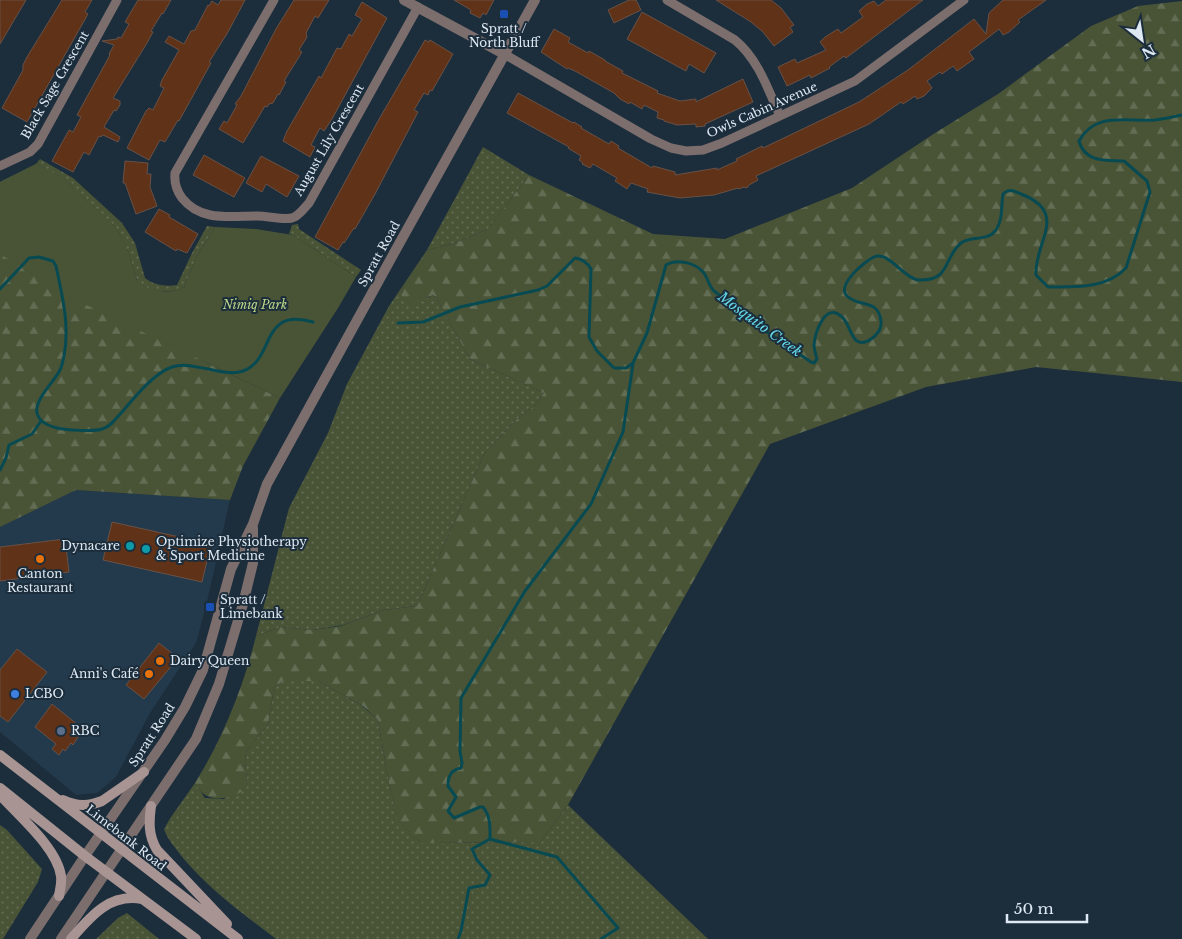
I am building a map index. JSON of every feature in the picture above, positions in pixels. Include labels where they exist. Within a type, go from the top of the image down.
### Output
[{"type":"main road","name":"Limebank Road","points":[[0,755],[121,850],[240,939]]},
{"type":"main road","points":[[50,794],[79,806],[94,804],[102,802],[144,772]]},
{"type":"main road","points":[[0,788],[85,856],[196,939]]},
{"type":"main road","points":[[0,795],[56,860],[62,882],[59,896]]},
{"type":"main road","points":[[151,806],[149,824],[151,836],[157,850],[240,939]]},
{"type":"main road","points":[[71,939],[93,916],[114,901],[127,897],[143,900]]},
{"type":"street","name":"Black Sage Crescent","points":[[0,166],[30,152],[38,144],[118,0]]},
{"type":"street","name":"August Lily Crescent","points":[[274,0],[175,173],[174,181],[179,194],[190,207],[204,214],[215,217],[257,216],[291,218],[302,211],[418,8]]},
{"type":"street","points":[[404,0],[504,54]]},
{"type":"street","name":"Spratt Road","points":[[30,939],[177,722],[194,690],[212,642],[232,569],[253,524],[262,496],[275,469],[535,0]]},
{"type":"street","points":[[667,0],[743,46],[758,68],[780,116]]},
{"type":"street","name":"Owls Cabin Avenue","points":[[504,54],[652,139],[678,150],[694,150],[712,147],[855,81],[964,0]]},
{"type":"street","name":"Spratt Road","points":[[61,939],[196,739],[219,684],[243,604],[253,564],[253,524]]},
{"type":"shaded area","points":[[76,490],[230,500],[196,643],[150,713],[116,777],[97,793],[76,795],[0,732],[0,527]]},
{"type":"green space","points":[[1182,1],[1182,382],[1036,367],[926,387],[770,444],[568,805],[540,842],[423,843],[412,836],[398,820],[389,784],[378,720],[363,706],[318,681],[283,681],[274,688],[268,724],[246,752],[246,789],[225,798],[211,797],[199,790],[195,783],[215,748],[231,712],[245,675],[256,636],[281,627],[312,630],[341,626],[384,610],[417,606],[484,454],[516,420],[534,406],[544,393],[470,359],[436,297],[433,295],[408,307],[401,293],[406,281],[427,250],[455,243],[488,229],[529,175],[653,234],[725,239],[852,188],[998,94],[1091,26],[1138,6]]},
{"type":"green space","points":[[483,147],[529,175],[488,229],[455,243],[427,250]]},
{"type":"green space","points":[[40,159],[73,178],[122,223],[135,243],[145,278],[156,284],[165,286],[177,285],[207,226],[215,227],[197,256],[184,287],[173,291],[161,292],[138,284],[128,251],[118,231],[62,178],[36,164]]},
{"type":"green space","points":[[36,164],[62,178],[112,224],[125,246],[133,275],[142,287],[165,337],[205,362],[280,398],[243,466],[230,500],[76,490],[0,527],[0,182]]},
{"type":"green space","name":"Nimiq Park","points":[[36,164],[62,178],[112,224],[118,231],[128,251],[138,284],[151,289],[165,292],[184,287],[197,256],[215,227],[256,229],[293,235],[356,277],[280,398],[76,300],[0,254],[0,182]]},
{"type":"green space","points":[[298,224],[299,229],[361,270],[356,277],[289,234],[292,225]]},
{"type":"green space","points":[[406,281],[401,293],[428,298],[433,295],[436,297],[470,359],[544,393],[534,406],[516,420],[484,454],[417,606],[384,610],[343,625],[312,630],[281,627],[256,636],[289,508],[328,433],[347,384],[389,306]]},
{"type":"green space","points":[[283,681],[318,681],[361,705],[378,720],[389,784],[398,819],[412,836],[423,843],[540,842],[568,805],[708,939],[276,939],[204,881],[183,858],[170,841],[164,829],[195,783],[205,798],[224,799],[247,780],[246,752],[268,724],[274,688]]},
{"type":"green space","points":[[0,825],[7,830],[42,869],[38,882],[3,939],[0,939]]},
{"type":"green space","points":[[127,913],[159,939],[96,939],[118,918]]},
{"type":"building","points":[[0,0],[26,0],[0,44]]},
{"type":"building","points":[[62,0],[92,0],[85,12],[88,14],[27,122],[2,108],[23,70],[27,57]]},
{"type":"building","points":[[138,0],[171,0],[113,98],[120,101],[120,105],[116,111],[114,110],[104,127],[120,137],[118,142],[103,135],[99,136],[89,155],[84,152],[73,172],[52,161],[69,130],[73,132],[81,117],[77,115],[110,55],[114,45],[102,41],[121,38],[129,24],[125,22]]},
{"type":"building","points":[[221,0],[245,0],[209,62],[211,63],[179,121],[165,142],[160,140],[149,160],[127,148],[146,111],[149,108],[153,110],[164,88],[160,86],[162,80],[179,50],[165,42],[169,36],[184,44],[191,31],[195,30],[208,5],[212,1],[218,5]]},
{"type":"building","points":[[294,0],[329,0],[318,18],[315,16],[306,33],[307,37],[299,50],[302,52],[284,81],[286,82],[279,95],[273,103],[267,107],[265,106],[243,143],[219,129],[224,121],[227,123],[237,105],[235,104]]},
{"type":"building","points":[[454,0],[494,0],[486,15],[483,13],[480,18],[470,13],[471,10]]},
{"type":"building","points":[[629,0],[636,0],[641,10],[614,23],[608,10]]},
{"type":"building","points":[[716,0],[771,0],[781,8],[794,25],[790,27],[793,32],[774,46],[763,32],[751,22]]},
{"type":"building","points":[[886,0],[923,0],[846,58],[844,56],[830,68],[811,78],[810,75],[787,86],[778,67],[795,59],[797,63],[826,50],[820,42],[825,37],[838,29],[841,33],[863,17],[859,11],[867,4],[874,1],[878,6]]},
{"type":"building","points":[[1003,0],[1046,0],[1018,20],[1020,22],[1009,32],[1003,35],[999,29],[969,52],[974,59],[957,71],[953,66],[927,81],[932,88],[924,96],[917,99],[915,96],[903,104],[901,102],[869,124],[756,176],[758,180],[747,188],[738,188],[714,195],[680,198],[647,192],[648,189],[631,183],[627,189],[615,181],[617,178],[593,164],[590,168],[582,164],[579,160],[581,156],[569,147],[507,113],[518,93],[574,122],[609,144],[611,141],[619,146],[618,148],[652,168],[653,166],[675,172],[675,175],[717,168],[717,170],[762,146],[763,148],[859,102],[908,70],[974,19],[986,34],[989,13]]},
{"type":"building","points":[[362,2],[387,18],[332,119],[324,131],[320,128],[311,145],[315,147],[310,157],[283,141],[287,131],[319,76],[321,78],[337,48],[341,49],[349,34],[352,36],[362,19],[355,15]]},
{"type":"building","points":[[642,12],[716,53],[704,73],[689,64],[686,71],[627,39]]},
{"type":"building","points":[[554,29],[570,38],[568,42],[605,60],[623,71],[622,73],[658,91],[657,93],[680,101],[696,99],[696,102],[743,79],[753,102],[705,124],[705,126],[696,127],[696,124],[677,125],[664,121],[657,118],[658,112],[644,105],[642,109],[630,102],[629,104],[614,93],[575,71],[567,69],[541,52]]},
{"type":"building","points":[[425,40],[429,42],[430,40],[453,54],[432,91],[430,90],[428,95],[424,93],[414,110],[418,112],[375,194],[355,229],[338,250],[315,237],[378,121]]},
{"type":"building","points":[[204,155],[245,178],[234,197],[193,175]]},
{"type":"building","points":[[261,156],[299,176],[287,197],[266,184],[262,192],[246,183]]},
{"type":"building","points":[[125,161],[148,163],[147,174],[151,174],[150,187],[157,206],[136,214],[125,183],[123,183]]},
{"type":"building","points":[[159,209],[198,234],[187,253],[177,249],[176,251],[145,232]]},
{"type":"building","points":[[112,522],[211,544],[202,582],[103,560]]},
{"type":"building","points":[[65,539],[69,572],[0,581],[0,547]]},
{"type":"building","points":[[159,643],[178,658],[144,699],[126,685]]},
{"type":"building","name":"LCBO","points":[[17,649],[47,672],[8,722],[0,716],[0,670]]},
{"type":"building","name":"RBC","points":[[52,704],[83,729],[73,745],[71,743],[59,755],[52,749],[56,744],[35,727]]},
{"type":"waterway","name":"Mosquito Creek","points":[[398,323],[423,322],[460,307],[538,290],[547,286],[575,258],[578,258],[591,269],[589,337],[597,351],[614,368],[626,368],[633,363],[647,333],[666,265],[681,262],[701,269],[714,291],[761,328],[814,363],[817,359],[814,345],[816,333],[822,321],[830,313],[841,316],[855,339],[859,342],[869,340],[880,329],[881,321],[876,309],[867,304],[852,300],[845,291],[848,280],[859,268],[870,259],[879,256],[890,261],[913,278],[919,280],[937,277],[942,273],[951,255],[961,243],[970,239],[988,236],[996,230],[1001,217],[1003,194],[1007,191],[1016,192],[1036,202],[1044,210],[1047,219],[1046,229],[1037,263],[1036,275],[1048,287],[1090,285],[1109,280],[1118,275],[1126,268],[1150,192],[1147,181],[1124,161],[1103,160],[1091,157],[1082,148],[1079,141],[1094,125],[1103,122],[1113,120],[1155,120],[1182,115]]},
{"type":"waterway","name":"Mosquito Creek","points":[[0,289],[29,258],[39,257],[53,261],[56,266],[66,322],[66,344],[61,368],[38,402],[37,413],[45,423],[66,429],[93,430],[108,426],[114,422],[158,374],[172,367],[180,365],[235,373],[243,371],[253,365],[270,336],[284,322],[296,319],[313,322]]},
{"type":"waterway","points":[[458,939],[469,888],[485,885],[490,875],[477,860],[472,849],[490,839],[490,822],[486,811],[483,807],[480,807],[454,818],[448,811],[456,797],[448,786],[449,779],[452,772],[461,768],[462,763],[460,751],[461,698],[525,591],[591,504],[623,432],[633,364]]},
{"type":"waterway","points":[[0,470],[6,458],[9,445],[32,434],[41,421]]},
{"type":"waterway","points":[[490,839],[557,857],[618,928],[601,939]]},
{"type":"place","name":"Spratt / North Bluff","points":[[504,14]]},
{"type":"place","name":"Dynacare","points":[[130,546]]},
{"type":"place","name":"Optimize Physiotherapy & Sport Medicine","points":[[146,549]]},
{"type":"place","name":"Canton Restaurant","points":[[40,559]]},
{"type":"place","name":"Spratt / Limebank","points":[[210,607]]},
{"type":"place","name":"Dairy Queen","points":[[160,661]]},
{"type":"place","name":"Anni's Café","points":[[149,674]]},
{"type":"place","name":"LCBO","points":[[15,694]]},
{"type":"place","name":"RBC","points":[[61,731]]}]
